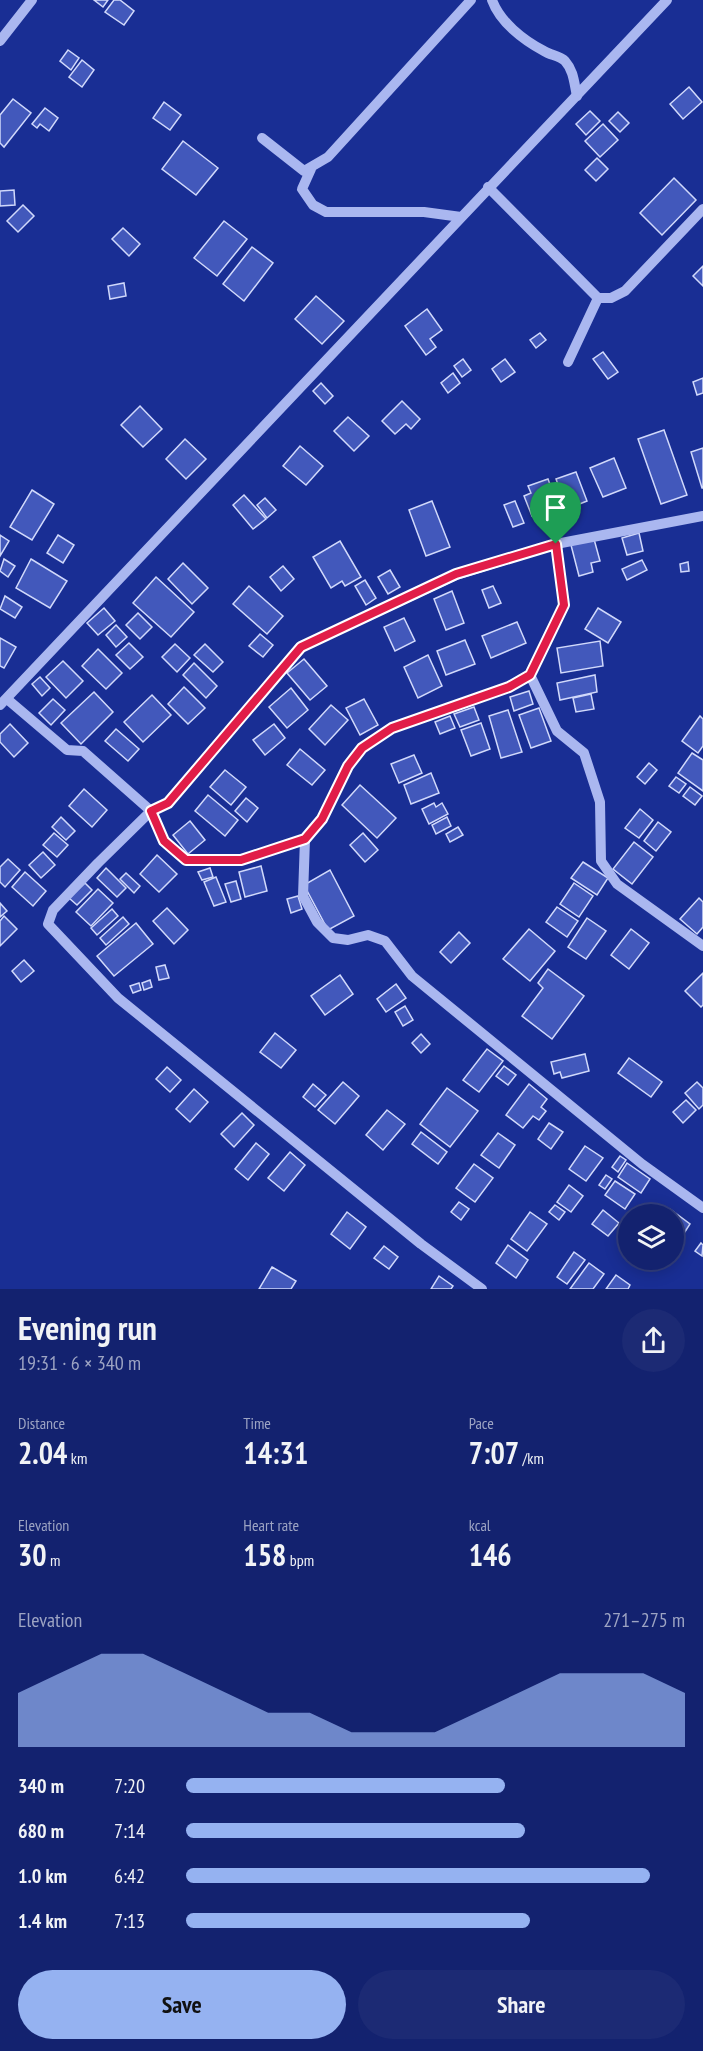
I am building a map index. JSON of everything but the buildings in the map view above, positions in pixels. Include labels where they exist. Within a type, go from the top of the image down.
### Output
[{"type":"street","points":[[0,41],[32,0]]},
{"type":"street","points":[[261,138],[295,166],[304,171],[311,169],[328,157],[471,0]]},
{"type":"street","points":[[492,0],[496,12],[517,33],[543,51],[563,59],[573,73],[576,96]]},
{"type":"street","points":[[556,544],[564,605],[530,675],[509,687],[392,728],[362,748],[348,766],[322,819],[305,839],[241,860],[186,860],[164,841],[151,811],[83,751],[67,750],[3,702],[666,0]]},
{"type":"street","points":[[311,169],[302,189],[313,205],[326,212],[424,212],[461,217]]},
{"type":"street","points":[[488,187],[598,298],[611,298],[625,291],[703,209]]},
{"type":"street","points":[[568,362],[598,298]]},
{"type":"street","points":[[482,1289],[421,1244],[118,998],[48,924],[53,910],[151,811],[168,803],[301,647],[456,574],[556,544],[703,516]]},
{"type":"street","points":[[530,675],[557,730],[584,753],[600,802],[601,861],[617,884],[703,946]]},
{"type":"street","points":[[305,839],[303,896],[317,922],[333,938],[348,940],[368,935],[385,941],[412,976],[642,1164],[703,1208]]},
{"type":"route","points":[[556,544],[564,605],[530,675],[509,687],[392,728],[362,748],[348,766],[322,819],[305,839],[241,860],[186,860],[164,841],[151,811],[168,803],[301,647],[456,574],[556,544]]}]
